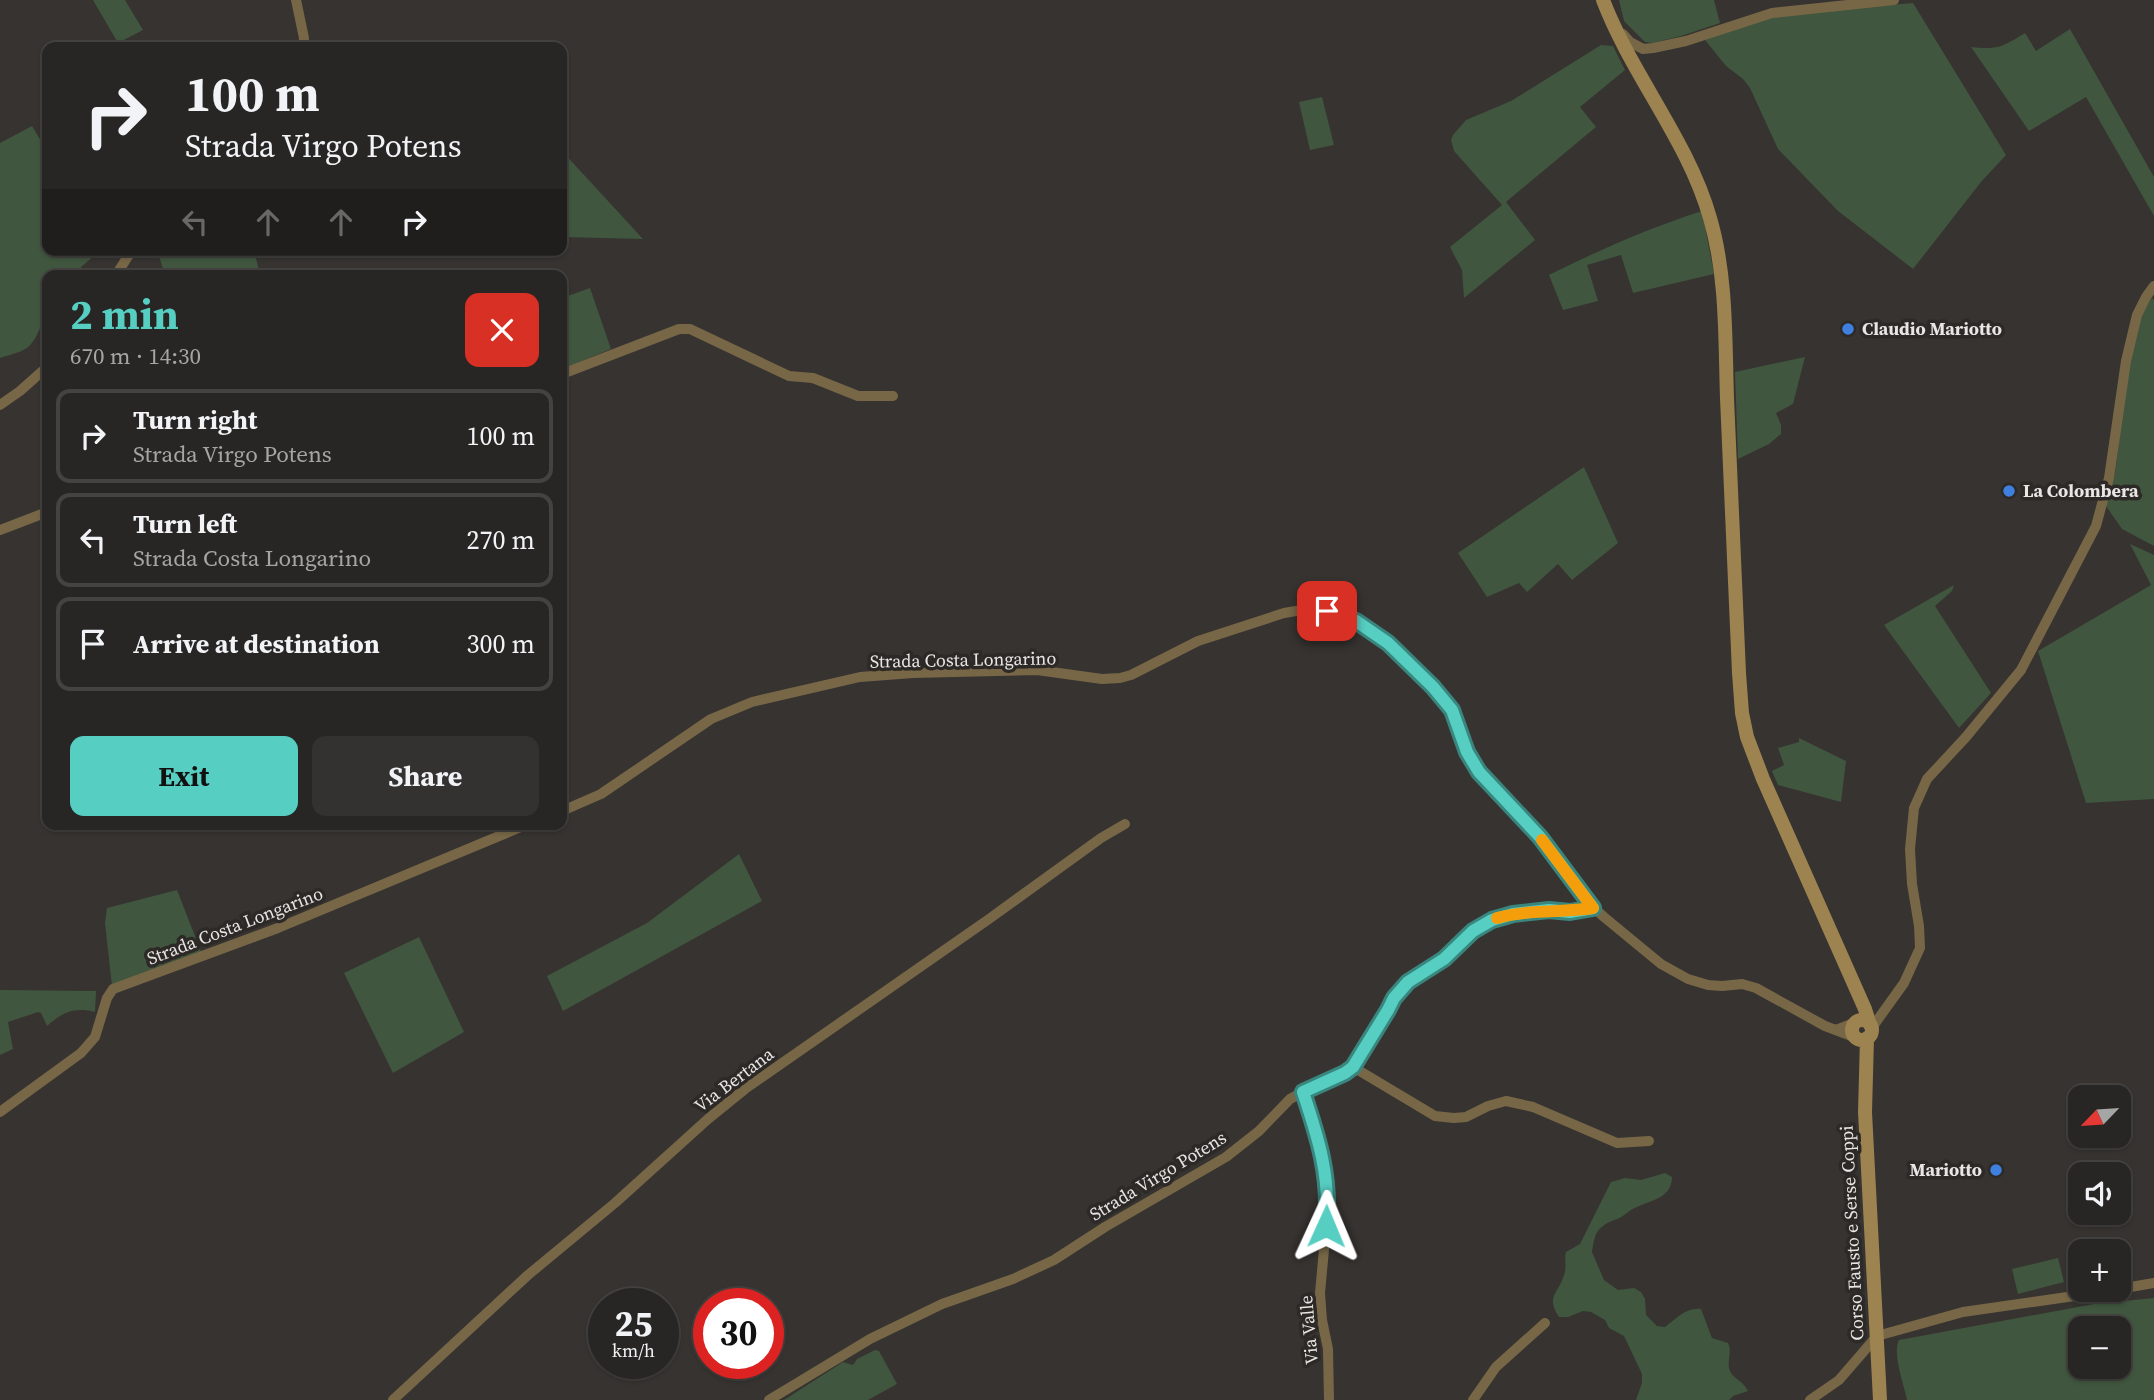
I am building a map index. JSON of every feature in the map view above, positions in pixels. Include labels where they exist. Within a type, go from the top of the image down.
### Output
[{"type":"street","points":[[296,0],[304,42]]},
{"type":"street","name":"Corso Fausto e Serse Coppi","points":[[1603,0],[1611,21],[1683,151],[1700,188],[1719,258],[1742,713],[1747,737],[1763,779],[1865,1009],[1861,1030],[1865,1063],[1880,1400]]},
{"type":"street","points":[[1611,21],[1630,42],[1643,49],[1686,41],[1772,13],[1894,0]]},
{"type":"street","points":[[1861,1030],[1904,983],[1920,948],[1910,849],[1914,808],[1927,779],[1966,737],[2021,670],[2096,526],[2109,478],[2126,361],[2137,316],[2154,286]]},
{"type":"street","points":[[567,372],[679,329],[690,329],[789,376],[813,378],[858,396],[893,396]]},
{"type":"street","points":[[0,405],[42,371]]},
{"type":"street","points":[[0,530],[42,514]]},
{"type":"street","name":"Strada Costa Longarino","points":[[567,809],[601,794],[711,719],[752,702],[860,677],[913,673],[1037,670],[1102,679],[1120,678],[1131,675],[1198,640],[1284,613],[1308,608],[1327,611],[1356,621],[1388,643],[1433,687],[1452,710],[1467,752],[1479,772],[1540,837],[1593,908],[1661,964],[1688,979],[1708,985],[1742,984],[1756,988],[1836,1030],[1861,1030]]},
{"type":"street","name":"Via Bertana","points":[[394,1400],[528,1275],[745,1089],[1101,838],[1125,824]]},
{"type":"street","name":"Strada Costa Longarino","points":[[0,1112],[81,1053],[95,1037],[107,998],[113,989],[278,928],[514,830]]},
{"type":"street","points":[[1593,908],[1570,912],[1549,910],[1513,914],[1492,920],[1473,931],[1444,959],[1408,982],[1394,998],[1353,1067],[1434,1116],[1466,1117],[1506,1101],[1533,1107],[1617,1143],[1649,1141]]},
{"type":"street","name":"Strada Virgo Potens","points":[[769,1400],[832,1361],[930,1310],[968,1293],[1013,1279],[1054,1260],[1105,1227],[1226,1157],[1259,1131],[1290,1099],[1353,1067]]},
{"type":"street","name":"Via Valle","points":[[1303,1092],[1324,1161],[1328,1206],[1320,1293],[1328,1349],[1329,1400]]},
{"type":"street","points":[[2131,1287],[2154,1283]]},
{"type":"street","points":[[1810,1400],[1839,1380],[1877,1336],[1963,1312],[2068,1296]]},
{"type":"street","points":[[1473,1400],[1496,1367],[1545,1323]]},
{"type":"green space","points":[[93,0],[125,0],[143,30],[117,42]]},
{"type":"green space","points":[[1619,0],[1714,0],[1720,23],[1681,36],[1652,43],[1645,42],[1624,21]]},
{"type":"green space","points":[[1913,3],[2006,155],[1981,182],[1913,269],[1838,211],[1778,149],[1750,88],[1726,66],[1705,40],[1745,24],[1784,14]]},
{"type":"green space","points":[[2070,29],[2154,177],[2154,216],[2086,97],[2029,131],[1971,47],[2000,46],[2025,33],[2036,51]]},
{"type":"green space","points":[[1601,45],[1613,46],[1625,70],[1580,107],[1596,127],[1506,202],[1535,240],[1464,298],[1462,270],[1450,247],[1502,205],[1454,151],[1451,140],[1453,135],[1466,120],[1511,101]]},
{"type":"green space","points":[[1322,97],[1334,145],[1310,150],[1299,102]]},
{"type":"green space","points":[[32,126],[42,143],[42,256],[94,256],[81,267],[83,270],[42,270],[42,326],[26,349],[0,358],[0,143]]},
{"type":"green space","points":[[567,156],[643,239],[567,237]]},
{"type":"green space","points":[[1702,211],[1714,274],[1633,293],[1621,255],[1587,265],[1598,301],[1563,310],[1549,275],[1624,240]]},
{"type":"green space","points":[[159,256],[255,256],[259,270],[163,270]]},
{"type":"green space","points":[[590,288],[611,349],[567,367],[567,296]]},
{"type":"green space","points":[[2152,298],[2154,546],[2122,529],[2106,506],[2115,474],[2130,357],[2143,313]]},
{"type":"green space","points":[[1805,357],[1793,404],[1776,413],[1781,434],[1769,444],[1738,459],[1735,372]]},
{"type":"green space","points":[[1584,467],[1618,543],[1572,580],[1558,564],[1527,592],[1519,583],[1487,597],[1458,553]]},
{"type":"green space","points":[[2130,544],[2154,555],[2154,799],[2086,803],[2038,651],[2151,585]]},
{"type":"green space","points":[[1954,585],[1952,591],[1935,606],[1991,693],[1959,728],[1884,625]]},
{"type":"green space","points":[[1799,738],[1846,761],[1841,802],[1778,785],[1772,771],[1784,765],[1778,748],[1799,742]]},
{"type":"green space","points":[[739,854],[762,901],[563,1011],[547,976],[647,923]]},
{"type":"green space","points":[[177,890],[202,954],[112,986],[105,923],[107,908]]},
{"type":"green space","points":[[419,937],[464,1032],[393,1073],[344,973]]},
{"type":"green space","points":[[0,990],[96,991],[95,1012],[69,1012],[47,1026],[38,1012],[8,1022],[13,1049],[0,1055]]},
{"type":"green space","points":[[1665,1173],[1672,1177],[1671,1185],[1664,1195],[1602,1227],[1596,1236],[1592,1252],[1604,1280],[1618,1290],[1634,1288],[1641,1292],[1645,1299],[1646,1315],[1657,1326],[1665,1327],[1686,1312],[1701,1309],[1712,1338],[1728,1343],[1729,1370],[1748,1391],[1729,1400],[1636,1400],[1642,1374],[1624,1336],[1609,1328],[1605,1320],[1591,1312],[1583,1311],[1568,1317],[1559,1317],[1553,1304],[1554,1295],[1565,1272],[1566,1252],[1580,1244],[1611,1182],[1625,1178],[1641,1180]]},
{"type":"green space","points":[[2058,1258],[2064,1282],[2018,1294],[2012,1269]]},
{"type":"green space","points":[[2154,1298],[2154,1400],[1907,1400],[1898,1361],[1899,1340],[2094,1304]]},
{"type":"green space","points":[[875,1350],[879,1351],[897,1384],[868,1400],[784,1400],[843,1362],[853,1365],[857,1359]]},
{"type":"slow traffic","points":[[1497,918],[1530,911],[1570,912],[1593,908],[1542,840]]},
{"type":"place","name":"Claudio Mariotto","points":[[1848,329]]},
{"type":"place","name":"La Colombera","points":[[2009,491]]},
{"type":"place","name":"Mariotto","points":[[1996,1170]]},
{"type":"route","points":[[1326,1226],[1328,1206],[1324,1161],[1303,1092],[1353,1067],[1394,998],[1408,982],[1444,959],[1473,931],[1492,920],[1513,914],[1549,910],[1570,912],[1593,908],[1540,837],[1479,772],[1467,752],[1452,710],[1433,687],[1388,643],[1356,621],[1327,611]]}]
